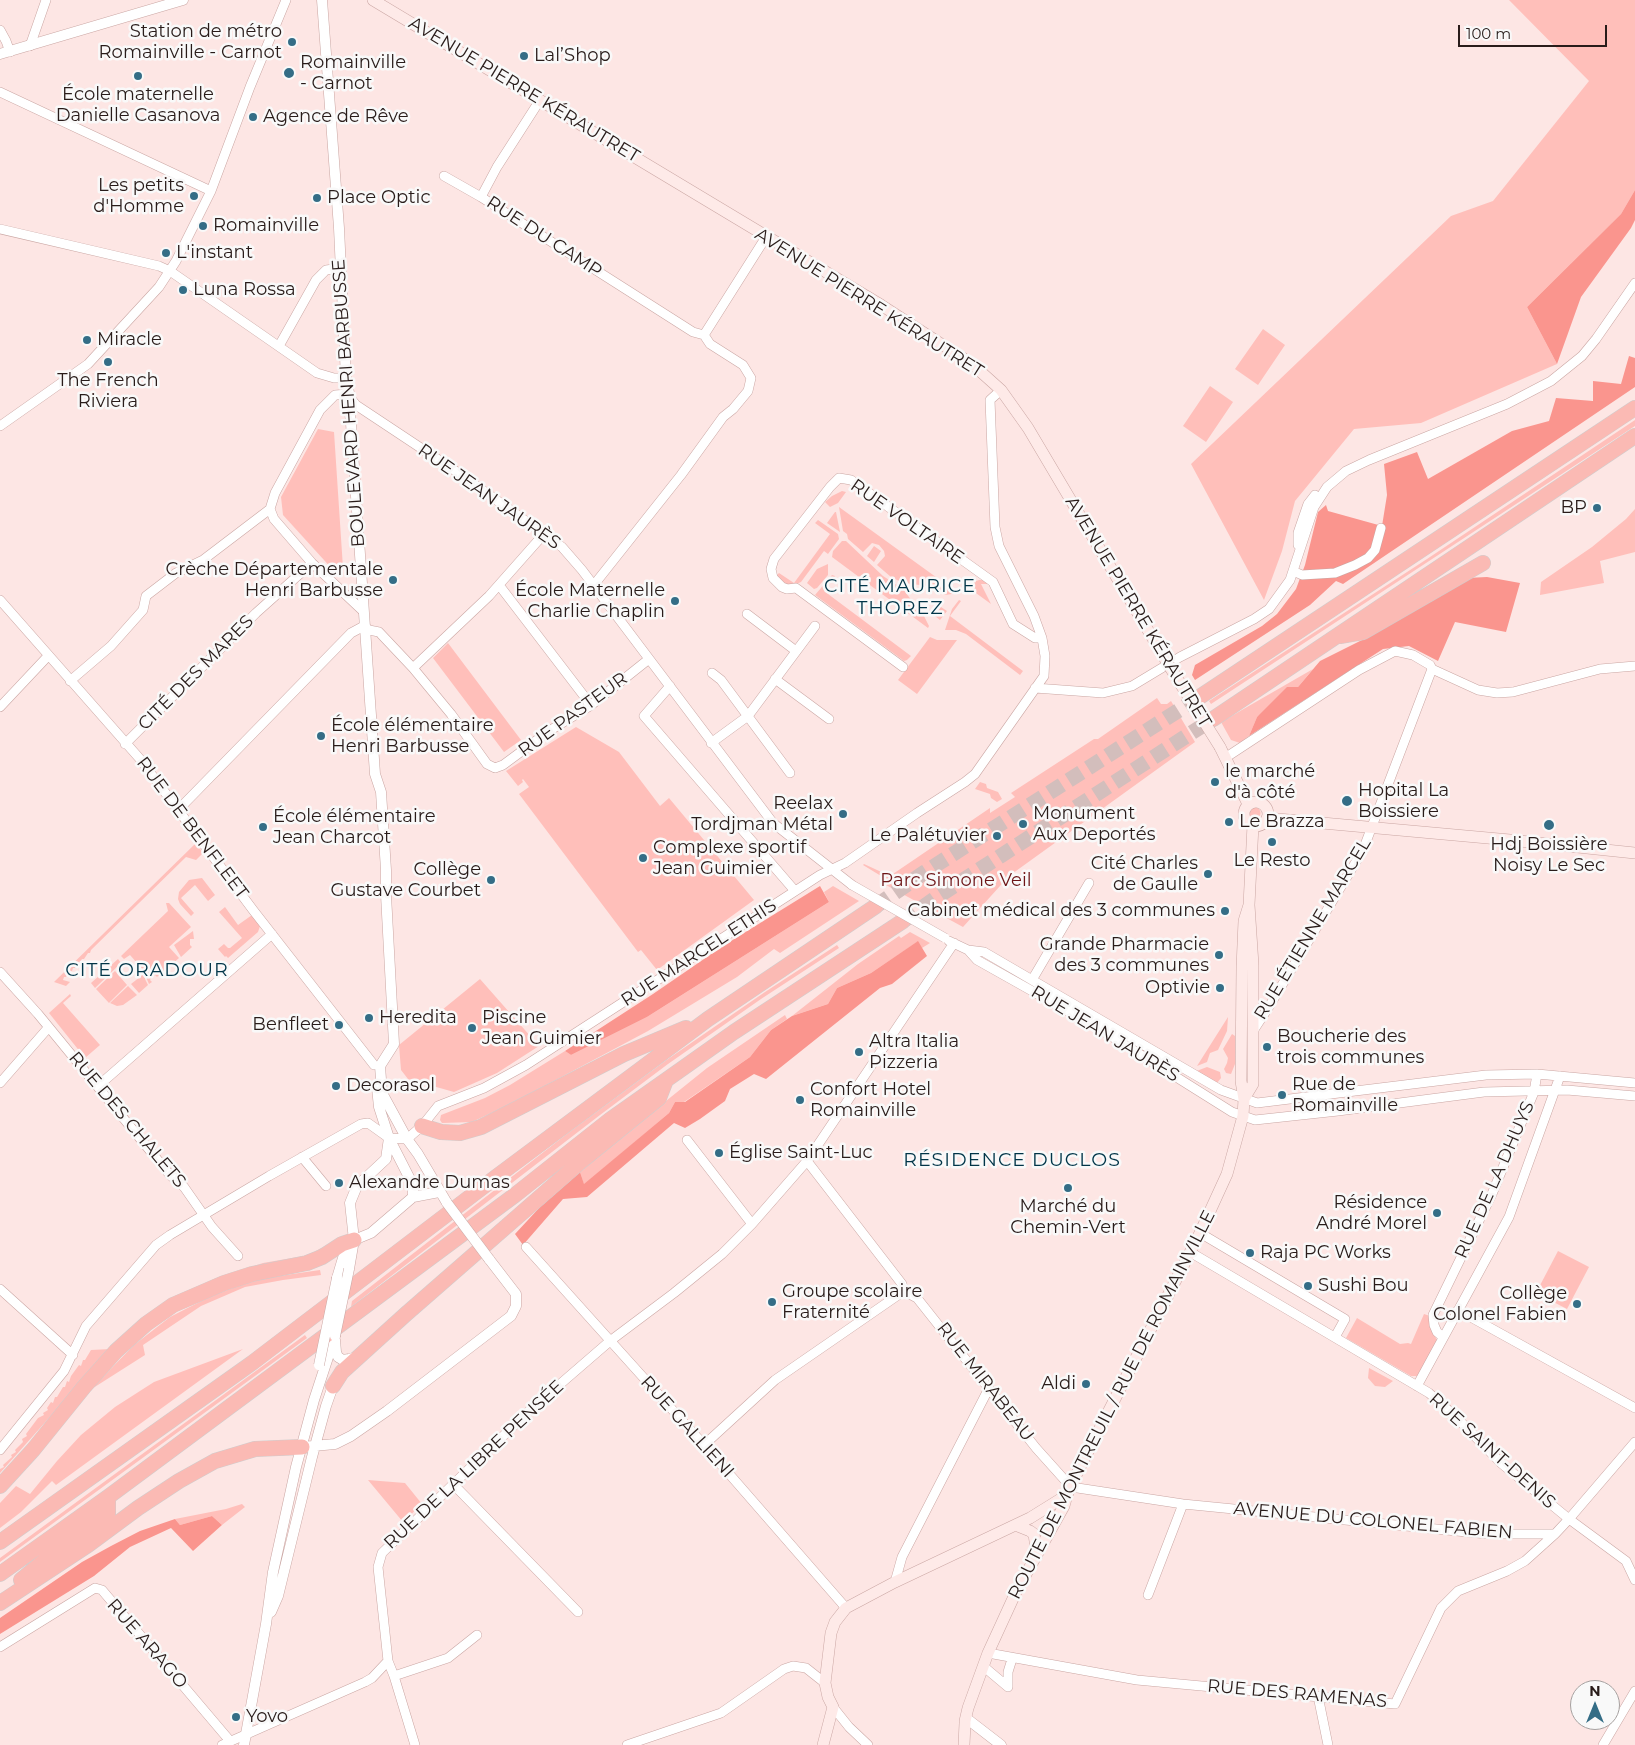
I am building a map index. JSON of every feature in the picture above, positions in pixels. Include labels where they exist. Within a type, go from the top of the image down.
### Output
[{"type":"highway","points":[[1198,698],[1635,408]]},
{"type":"highway","points":[[1213,719],[1635,436]]},
{"type":"highway","points":[[1333,638],[1363,632],[1483,563]]},
{"type":"highway","points":[[0,1542],[252,1363],[496,1177],[708,1019],[876,906]]},
{"type":"highway","points":[[0,1574],[108,1497],[516,1195],[611,1119],[734,1032],[903,921]]},
{"type":"highway","points":[[422,1126],[441,1132],[460,1133],[481,1127],[624,1054],[708,1019]]},
{"type":"highway","points":[[333,1386],[342,1372],[579,1163],[659,1098],[667,1079]]},
{"type":"highway","points":[[0,1486],[33,1450],[116,1351],[146,1324],[173,1305],[224,1283],[252,1274],[307,1263],[322,1257],[342,1244],[354,1240]]},
{"type":"highway","points":[[0,1603],[171,1486],[215,1461],[255,1449],[309,1447]]},
{"type":"highway","points":[[0,1597],[67,1542],[108,1514],[108,1497]]},
{"type":"main road","name":"AVENUE PIERRE KÉRAUTRET","points":[[373,0],[880,305],[972,364],[1001,390],[1028,428],[1168,664],[1220,747],[1248,804]]},
{"type":"main road","points":[[1259,802],[1267,809],[1267,818],[1261,824],[1253,826],[1248,823],[1243,814],[1248,804],[1259,802]]},
{"type":"main road","points":[[1267,818],[1635,853]]},
{"type":"main road","points":[[1244,1099],[1253,1084],[1253,965],[1249,905],[1253,826]]},
{"type":"main road","points":[[1244,1099],[1241,1081],[1242,968],[1244,920],[1249,905]]},
{"type":"main road","name":"ROUTE DE MONTREUIL / RUE DE ROMAINVILLE","points":[[964,1745],[966,1718],[988,1653],[1016,1592],[1064,1506],[1069,1491],[1200,1233],[1227,1174],[1243,1116],[1244,1099]]},
{"type":"main road","points":[[823,1745],[833,1707],[828,1697],[825,1683],[831,1633],[835,1622],[846,1608],[895,1582],[1030,1518],[1069,1491]]},
{"type":"main road","points":[[1015,1525],[1034,1534],[1037,1556]]},
{"type":"street","points":[[30,46],[46,0]]},
{"type":"street","points":[[0,30],[6,41],[5,53],[73,31],[183,0]]},
{"type":"street","points":[[0,426],[88,364],[159,287],[170,271],[211,191],[250,87],[286,0]]},
{"type":"street","name":"BOULEVARD HENRI BARBUSSE","points":[[322,0],[340,268],[341,379],[348,394],[351,423],[375,774],[381,792],[394,1044]]},
{"type":"street","points":[[0,92],[211,191]]},
{"type":"street","name":"RUE DU CAMP","points":[[540,100],[480,197],[693,332],[704,335],[710,344],[743,365],[751,378],[748,392],[733,410],[723,417],[681,475],[593,586]]},
{"type":"street","points":[[444,176],[480,197]]},
{"type":"street","points":[[0,229],[159,266],[170,271],[317,373],[341,379]]},
{"type":"street","points":[[704,335],[766,237]]},
{"type":"street","points":[[279,346],[316,280],[326,270],[340,268]]},
{"type":"street","points":[[1035,688],[1103,693],[1132,686],[1168,664],[1254,619],[1269,609],[1290,580],[1298,555],[1298,533],[1308,504],[1324,483],[1344,467],[1373,453],[1507,398],[1512,401],[1551,381],[1582,356],[1635,283]]},
{"type":"street","name":"RUE JEAN JAURÈS","points":[[341,379],[356,405],[460,474],[562,547],[773,823],[852,884],[954,943],[968,950],[984,952],[1221,1090],[1257,1103],[1474,1076],[1537,1074],[1635,1083]]},
{"type":"street","name":"RUE MARCEL ETHIS","points":[[407,1139],[422,1126],[438,1106],[484,1088],[526,1065],[820,875],[845,863],[975,774],[1044,676],[1045,656],[1042,638],[1034,616],[999,546],[995,527],[990,400],[1001,390]]},
{"type":"street","points":[[70,681],[118,639],[143,610],[146,596],[176,572],[203,560],[270,509],[275,494],[320,410],[335,395],[348,394]]},
{"type":"street","name":"RUE VOLTAIRE","points":[[904,667],[796,588],[787,589],[782,587],[773,578],[771,569],[774,559],[830,486],[839,478],[851,480],[993,582],[1013,624],[1034,638],[1042,638]]},
{"type":"street","points":[[270,509],[274,519],[312,563],[363,611]]},
{"type":"street","points":[[1293,571],[1302,575],[1335,573],[1355,565],[1368,558],[1374,550],[1381,528]]},
{"type":"street","points":[[179,809],[351,633],[364,626],[379,632],[413,668],[483,603],[543,535]]},
{"type":"street","name":"CITÉ DES MARES","points":[[126,744],[256,613],[312,563]]},
{"type":"street","points":[[499,584],[590,706]]},
{"type":"street","name":"RUE DE BENFLEET","points":[[0,600],[140,760],[374,1065]]},
{"type":"street","points":[[747,614],[796,650]]},
{"type":"street","points":[[711,743],[748,716],[815,626]]},
{"type":"street","points":[[1225,758],[1359,670],[1395,651],[1413,655],[1430,665],[1432,669],[1478,690],[1497,693],[1513,692],[1600,669],[1635,666]]},
{"type":"street","points":[[0,707],[48,656]]},
{"type":"street","name":"RUE PASTEUR","points":[[413,668],[451,714],[487,764],[495,768],[504,765],[549,731],[590,706],[649,659]]},
{"type":"street","name":"RUE ÉTIENNE MARCEL","points":[[1253,1031],[1364,850],[1432,669]]},
{"type":"street","points":[[712,673],[721,680],[790,773]]},
{"type":"street","points":[[775,679],[829,719]]},
{"type":"street","points":[[670,686],[644,716],[795,891]]},
{"type":"street","points":[[1032,980],[1088,883]]},
{"type":"street","points":[[98,1086],[272,934]]},
{"type":"street","name":"RUE DE LA LIBRE PENSÉE","points":[[415,1745],[388,1661],[378,1567],[382,1553],[500,1441],[528,1411],[610,1340],[674,1293],[722,1254],[752,1224],[807,1161],[954,943]]},
{"type":"street","name":"RUE JEAN JAURÈS","points":[[968,950],[977,960],[1098,1028],[1232,1112],[1243,1116]]},
{"type":"street","name":"RUE DES CHALETS","points":[[0,972],[33,1008],[170,1175],[184,1187],[212,1227],[238,1256]]},
{"type":"street","points":[[0,1083],[48,1028]]},
{"type":"street","points":[[394,1044],[374,1065],[379,1106],[389,1138],[413,1185],[413,1197]]},
{"type":"street","points":[[309,1447],[335,1444],[351,1436],[387,1411],[511,1316],[516,1306],[516,1294],[446,1203],[418,1154],[407,1139],[382,1093],[380,1066],[394,1044]]},
{"type":"street","name":"RUE DE LA DHUYS","points":[[1443,1337],[1437,1332],[1433,1315],[1492,1194],[1534,1092],[1537,1074]]},
{"type":"street","name":"RUE DE LA DHUYS","points":[[1417,1386],[1509,1217],[1560,1076]]},
{"type":"street","points":[[1243,1116],[1262,1120],[1484,1092],[1554,1092],[1567,1090],[1635,1096]]},
{"type":"street","points":[[0,1450],[54,1384],[73,1355],[78,1340],[86,1326],[156,1245],[204,1214],[361,1124],[368,1123],[389,1138],[407,1139]]},
{"type":"street","points":[[323,1362],[335,1336],[354,1240],[350,1203],[357,1186],[386,1159],[389,1138]]},
{"type":"street","points":[[687,1140],[752,1224]]},
{"type":"street","points":[[302,1157],[326,1186]]},
{"type":"street","name":"RUE MIRABEAU","points":[[807,1161],[902,1284],[904,1291],[917,1298],[990,1388],[1069,1491]]},
{"type":"street","points":[[309,1447],[314,1400],[323,1362],[337,1278],[343,1258],[354,1240],[372,1233],[413,1197],[439,1192]]},
{"type":"street","points":[[1200,1233],[1345,1319],[1335,1337]]},
{"type":"street","name":"RUE GALLIENI","points":[[526,1247],[704,1445],[846,1608]]},
{"type":"street","name":"RUE SAINT-DENIS","points":[[1190,1252],[1429,1393],[1456,1417],[1502,1464],[1569,1519],[1626,1562],[1634,1572]]},
{"type":"street","points":[[0,1289],[73,1355]]},
{"type":"street","points":[[704,1445],[775,1380],[904,1291]]},
{"type":"street","points":[[1458,1310],[1635,1408]]},
{"type":"street","points":[[335,1336],[338,1357],[343,1360],[361,1356]]},
{"type":"street","points":[[245,1740],[266,1624],[273,1572],[309,1447],[333,1386]]},
{"type":"street","points":[[895,1582],[902,1557],[990,1388]]},
{"type":"street","points":[[1555,1534],[1635,1442]]},
{"type":"street","points":[[453,1484],[578,1612]]},
{"type":"street","name":"AVENUE DU COLONEL FABIEN","points":[[1069,1491],[1487,1534],[1555,1534]]},
{"type":"street","points":[[1148,1596],[1183,1504]]},
{"type":"street","name":"RUE DES RAMENAS","points":[[988,1653],[1012,1659],[1137,1680],[1395,1704],[1441,1608],[1458,1591],[1507,1571],[1525,1561],[1555,1534]]},
{"type":"street","name":"RUE ARAGO","points":[[0,1647],[95,1588],[102,1590],[226,1743]]},
{"type":"street","points":[[394,1676],[448,1658],[477,1635]]},
{"type":"street","points":[[983,1666],[1008,1687],[1008,1669],[1012,1659]]},
{"type":"street","points":[[226,1743],[245,1740],[365,1682],[372,1678],[388,1661]]},
{"type":"street","points":[[627,1745],[721,1713],[784,1669],[793,1666],[806,1668],[825,1683]]},
{"type":"street","points":[[1603,1745],[1635,1691]]},
{"type":"street","points":[[1318,1696],[1328,1745]]},
{"type":"street","points":[[833,1707],[868,1745]]},
{"type":"street","points":[[966,1718],[1001,1745]]},
{"type":"street","points":[[858,1736],[875,1745]]},
{"type":"green space","points":[[1509,0],[1635,0],[1635,190],[1621,214],[1527,307],[1557,364],[1421,423],[1354,429],[1295,501],[1282,551],[1264,600],[1191,464],[1451,216],[1493,201],[1589,81]]},
{"type":"green space","points":[[1263,329],[1285,345],[1258,385],[1235,369]]},
{"type":"green space","points":[[1210,386],[1233,402],[1206,442],[1183,426]]},
{"type":"green space","points":[[1635,420],[1635,426],[1211,704],[1209,701],[1427,559]]},
{"type":"green space","points":[[318,429],[334,432],[343,568],[338,572],[334,571],[283,515],[281,497]]},
{"type":"green space","points":[[842,491],[846,492],[838,503],[830,507],[825,502],[832,496]]},
{"type":"green space","points":[[839,507],[958,593],[945,595],[928,586],[903,583],[891,577],[877,565],[885,556],[884,551],[879,545],[872,543],[863,552],[848,539],[847,534],[843,531]]},
{"type":"green space","points":[[1635,509],[1635,552],[1600,561],[1604,583],[1540,595],[1541,582],[1592,547],[1626,519]]},
{"type":"green space","points":[[836,512],[840,532],[827,523]]},
{"type":"green space","points":[[818,520],[838,534],[839,539],[828,554],[824,551],[801,582],[794,585],[785,585],[776,576],[779,573],[794,583],[830,534],[815,523]]},
{"type":"green space","points":[[842,541],[846,541],[883,576],[903,589],[912,601],[924,606],[924,616],[929,626],[928,628],[832,557],[833,551]]},
{"type":"green space","points":[[874,546],[881,551],[874,562],[867,556]]},
{"type":"green space","points":[[828,564],[828,575],[814,589],[807,583],[817,569]]},
{"type":"green space","points":[[832,575],[835,576],[824,591],[911,656],[907,660],[904,661],[815,595]]},
{"type":"green space","points":[[984,580],[990,584],[981,584],[991,604],[969,588],[970,583]]},
{"type":"green space","points":[[959,600],[961,601],[950,616],[1023,671],[1020,675],[966,634],[956,630],[945,630],[952,609]]},
{"type":"green space","points":[[938,605],[947,611],[940,620],[931,613]]},
{"type":"green space","points":[[930,637],[937,640],[957,640],[917,694],[898,680]]},
{"type":"green space","points":[[448,643],[521,740],[504,752],[433,658]]},
{"type":"green space","points":[[1313,669],[1298,687],[1257,717],[1249,736],[1240,743],[1231,740],[1221,722]]},
{"type":"green space","name":"Parc Simone Veil","points":[[1157,698],[1161,704],[1167,704],[1171,701],[1195,742],[1009,876],[963,927],[886,885],[892,881],[863,865],[890,876],[990,808],[990,813],[1015,797],[1011,793],[1094,739],[1098,739]]},
{"type":"green space","name":"Complexe sportif Jean Guimier","points":[[576,727],[619,752],[660,806],[669,798],[754,900],[657,970],[641,950],[638,952],[519,794],[529,787],[523,779],[523,782],[518,786],[506,771]]},
{"type":"green space","points":[[980,782],[986,784],[987,788],[998,792],[1002,799],[997,802],[991,798],[990,794],[975,789]]},
{"type":"green space","points":[[1255,807],[1261,813],[1255,819],[1249,813]]},
{"type":"green space","points":[[196,843],[203,853],[196,860],[186,857],[64,977],[63,980],[70,982],[66,986],[54,982]]},
{"type":"green space","points":[[202,878],[215,895],[208,901],[195,885],[181,898],[194,913],[191,916],[180,904],[178,899],[179,892],[189,880]]},
{"type":"green space","points":[[833,886],[859,901],[780,953],[774,949],[737,977],[648,1031],[509,1105],[472,1122],[442,1123],[440,1120],[441,1115],[485,1098],[565,1051],[571,1055],[647,1017],[829,902],[824,892]]},
{"type":"green space","points":[[166,903],[169,903],[191,927],[169,947],[179,958],[163,972],[157,968],[149,969],[148,967],[144,971],[130,955],[124,959],[121,956],[168,911]]},
{"type":"green space","points":[[225,907],[238,925],[252,915],[260,926],[258,932],[228,958],[218,949],[224,944],[230,948],[242,938],[219,912]]},
{"type":"green space","points":[[193,931],[194,939],[190,939],[192,947],[181,957],[174,945]]},
{"type":"green space","points":[[910,932],[930,943],[922,948],[917,942],[871,973],[837,988],[828,1004],[792,1016],[858,964],[899,936],[901,938]]},
{"type":"green space","points":[[837,945],[839,948],[761,999],[668,1064],[351,1307],[352,1301],[568,1133],[665,1061]]},
{"type":"green space","points":[[118,959],[121,963],[95,988],[91,983]]},
{"type":"green space","points":[[149,970],[161,973],[157,977],[155,975],[152,977],[150,980],[152,982],[149,984],[146,977]]},
{"type":"green space","points":[[115,971],[127,985],[109,1003],[96,989]]},
{"type":"green space","points":[[145,973],[148,985],[139,993],[131,984]]},
{"type":"green space","name":"Piscine Jean Guimier","points":[[480,979],[539,1046],[497,1073],[454,1092],[408,1079],[401,1070],[399,1045]]},
{"type":"green space","points":[[128,986],[137,995],[123,1005],[117,1006],[110,1003]]},
{"type":"green space","points":[[70,994],[71,996],[63,1003],[100,1045],[85,1058],[49,1013]]},
{"type":"green space","points":[[785,1015],[787,1019],[771,1030],[750,1057],[684,1102],[675,1102],[669,1113],[584,1185],[580,1172],[615,1142],[707,1068]]},
{"type":"green space","points":[[1228,1017],[1227,1031],[1218,1050],[1210,1053],[1207,1062],[1197,1066]]},
{"type":"green space","points":[[1232,1034],[1235,1036],[1235,1064],[1231,1074],[1226,1073],[1224,1069],[1228,1058],[1223,1049]]},
{"type":"green space","points":[[1207,1067],[1220,1072],[1221,1078],[1217,1083],[1194,1072]]},
{"type":"green space","points":[[321,1248],[318,1254],[305,1259],[250,1269],[204,1285],[149,1318],[112,1350],[0,1473],[0,1469],[4,1467],[3,1465],[12,1457],[11,1455],[16,1452],[15,1450],[23,1442],[22,1439],[27,1436],[26,1434],[38,1418],[48,1410],[47,1408],[51,1402],[53,1403],[55,1397],[65,1387],[67,1381],[69,1382],[71,1376],[79,1365],[81,1366],[91,1350],[111,1349],[125,1335],[156,1311],[185,1293],[214,1279],[263,1263],[309,1255]]},
{"type":"green space","points":[[1558,1251],[1589,1267],[1567,1309],[1536,1293]]},
{"type":"green space","points":[[320,1270],[321,1275],[245,1287],[201,1306],[143,1345],[145,1355],[90,1390],[134,1345],[170,1317],[213,1295],[258,1279]]},
{"type":"green space","points":[[1424,1314],[1430,1316],[1431,1329],[1437,1340],[1420,1374],[1417,1376],[1411,1376],[1346,1338],[1357,1318],[1400,1344],[1411,1344]]},
{"type":"green space","points":[[305,1335],[307,1338],[0,1562],[0,1558]]},
{"type":"green space","points":[[243,1349],[56,1485],[52,1481],[21,1512],[0,1528],[0,1503],[16,1486],[30,1494],[81,1435],[115,1407],[154,1382]]},
{"type":"green space","points":[[1369,1368],[1393,1381],[1385,1387],[1375,1386],[1368,1378]]},
{"type":"green space","points":[[368,1480],[405,1483],[422,1504],[403,1522]]},
{"type":"green space","points":[[242,1504],[245,1507],[222,1525],[212,1516],[180,1525],[175,1519],[226,1509]]},
{"type":"shaded area","points":[[1635,190],[1635,220],[1581,297],[1557,364],[1527,307],[1621,214]]},
{"type":"shaded area","points":[[1629,356],[1635,358],[1635,387],[1343,584],[1336,581],[1310,605],[1195,680],[1192,675],[1195,665],[1262,626],[1277,614],[1296,589],[1305,565],[1318,512],[1326,505],[1328,511],[1382,526],[1387,495],[1384,464],[1417,452],[1428,479],[1512,431],[1549,421],[1556,398],[1593,401],[1593,381],[1621,384]]},
{"type":"shaded area","points":[[1487,577],[1520,583],[1506,632],[1455,622],[1438,661],[1409,646],[1383,649],[1249,736],[1257,717],[1287,687],[1298,687],[1320,661],[1364,639],[1466,578]]},
{"type":"shaded area","points":[[820,886],[829,902],[647,1017],[571,1055],[565,1051],[723,946]]},
{"type":"shaded area","points":[[918,941],[927,956],[892,984],[880,988],[766,1079],[754,1074],[730,1089],[725,1101],[700,1119],[685,1128],[674,1123],[587,1197],[563,1199],[523,1245],[515,1234],[540,1207],[580,1172],[584,1184],[669,1113],[675,1102],[685,1102],[750,1057],[771,1030],[792,1016],[828,1004],[837,988],[871,973]]},
{"type":"shaded area","points":[[212,1516],[222,1525],[193,1551],[171,1528],[130,1547],[94,1576],[0,1634],[0,1618],[82,1562],[140,1531],[175,1519],[180,1525]]},
{"type":"tunnel","points":[[876,906],[925,872],[1198,698]]},
{"type":"tunnel","points":[[903,921],[940,895],[1213,719]]},
{"type":"place","name":"Station de métro Romainville - Carnot","points":[[292,42]]},
{"type":"place","name":"Lal’Shop","points":[[524,56]]},
{"type":"place","name":"Romainville - Carnot","points":[[289,73]]},
{"type":"place","name":"École maternelle Danielle Casanova","points":[[138,76]]},
{"type":"place","name":"Agence de Rêve","points":[[253,117]]},
{"type":"place","name":"Les petits d'Homme","points":[[194,196]]},
{"type":"place","name":"Place Optic","points":[[317,198]]},
{"type":"place","name":"Romainville","points":[[203,226]]},
{"type":"place","name":"L'instant","points":[[166,253]]},
{"type":"place","name":"Luna Rossa","points":[[183,290]]},
{"type":"place","name":"Miracle","points":[[87,340]]},
{"type":"place","name":"The French Riviera","points":[[108,362]]},
{"type":"place","name":"BP","points":[[1597,508]]},
{"type":"place","name":"Crèche Départementale Henri Barbusse","points":[[393,580]]},
{"type":"place","name":"École Maternelle Charlie Chaplin","points":[[675,601]]},
{"type":"place","name":"École élémentaire Henri Barbusse","points":[[321,736]]},
{"type":"place","name":"le marché d'à côté","points":[[1215,782]]},
{"type":"place","name":"Hopital La Boissiere","points":[[1347,801]]},
{"type":"place","name":"Reelax Tordjman Métal","points":[[843,814]]},
{"type":"place","name":"Le Brazza","points":[[1229,822]]},
{"type":"place","name":"Monument Aux Deportés","points":[[1023,824]]},
{"type":"place","name":"Hdj Boissière Noisy Le Sec","points":[[1549,825]]},
{"type":"place","name":"École élémentaire Jean Charcot","points":[[263,827]]},
{"type":"place","name":"Le Palétuvier","points":[[997,836]]},
{"type":"place","name":"Le Resto","points":[[1272,842]]},
{"type":"place","name":"Complexe sportif Jean Guimier","points":[[643,858]]},
{"type":"place","name":"Cité Charles de Gaulle","points":[[1208,874]]},
{"type":"place","name":"Collège Gustave Courbet","points":[[491,880]]},
{"type":"place","name":"Cabinet médical des 3 communes","points":[[1225,911]]},
{"type":"place","name":"Grande Pharmacie des 3 communes","points":[[1219,955]]},
{"type":"place","name":"Optivie","points":[[1220,988]]},
{"type":"place","name":"Heredita","points":[[369,1018]]},
{"type":"place","name":"Benfleet","points":[[339,1025]]},
{"type":"place","name":"Piscine Jean Guimier","points":[[472,1028]]},
{"type":"place","name":"Boucherie des trois communes","points":[[1267,1047]]},
{"type":"place","name":"Altra Italia Pizzeria","points":[[859,1052]]},
{"type":"place","name":"Decorasol","points":[[336,1086]]},
{"type":"place","name":"Rue de Romainville","points":[[1282,1095]]},
{"type":"place","name":"Confort Hotel Romainville","points":[[800,1100]]},
{"type":"place","name":"Église Saint-Luc","points":[[719,1153]]},
{"type":"place","name":"Alexandre Dumas","points":[[339,1183]]},
{"type":"place","name":"Marché du Chemin-Vert","points":[[1068,1188]]},
{"type":"place","name":"Résidence André Morel","points":[[1437,1213]]},
{"type":"place","name":"Raja PC Works","points":[[1250,1253]]},
{"type":"place","name":"Sushi Bou","points":[[1308,1286]]},
{"type":"place","name":"Groupe scolaire Fraternité","points":[[772,1302]]},
{"type":"place","name":"Collège Colonel Fabien","points":[[1577,1304]]},
{"type":"place","name":"Aldi","points":[[1086,1384]]},
{"type":"place","name":"Yovo","points":[[236,1717]]},
{"type":"district","name":"CITÉ MAURICE THOREZ","points":[[900,597]]},
{"type":"district","name":"CITÉ ORADOUR","points":[[147,970]]},
{"type":"district","name":"RÉSIDENCE DUCLOS","points":[[1012,1160]]}]
